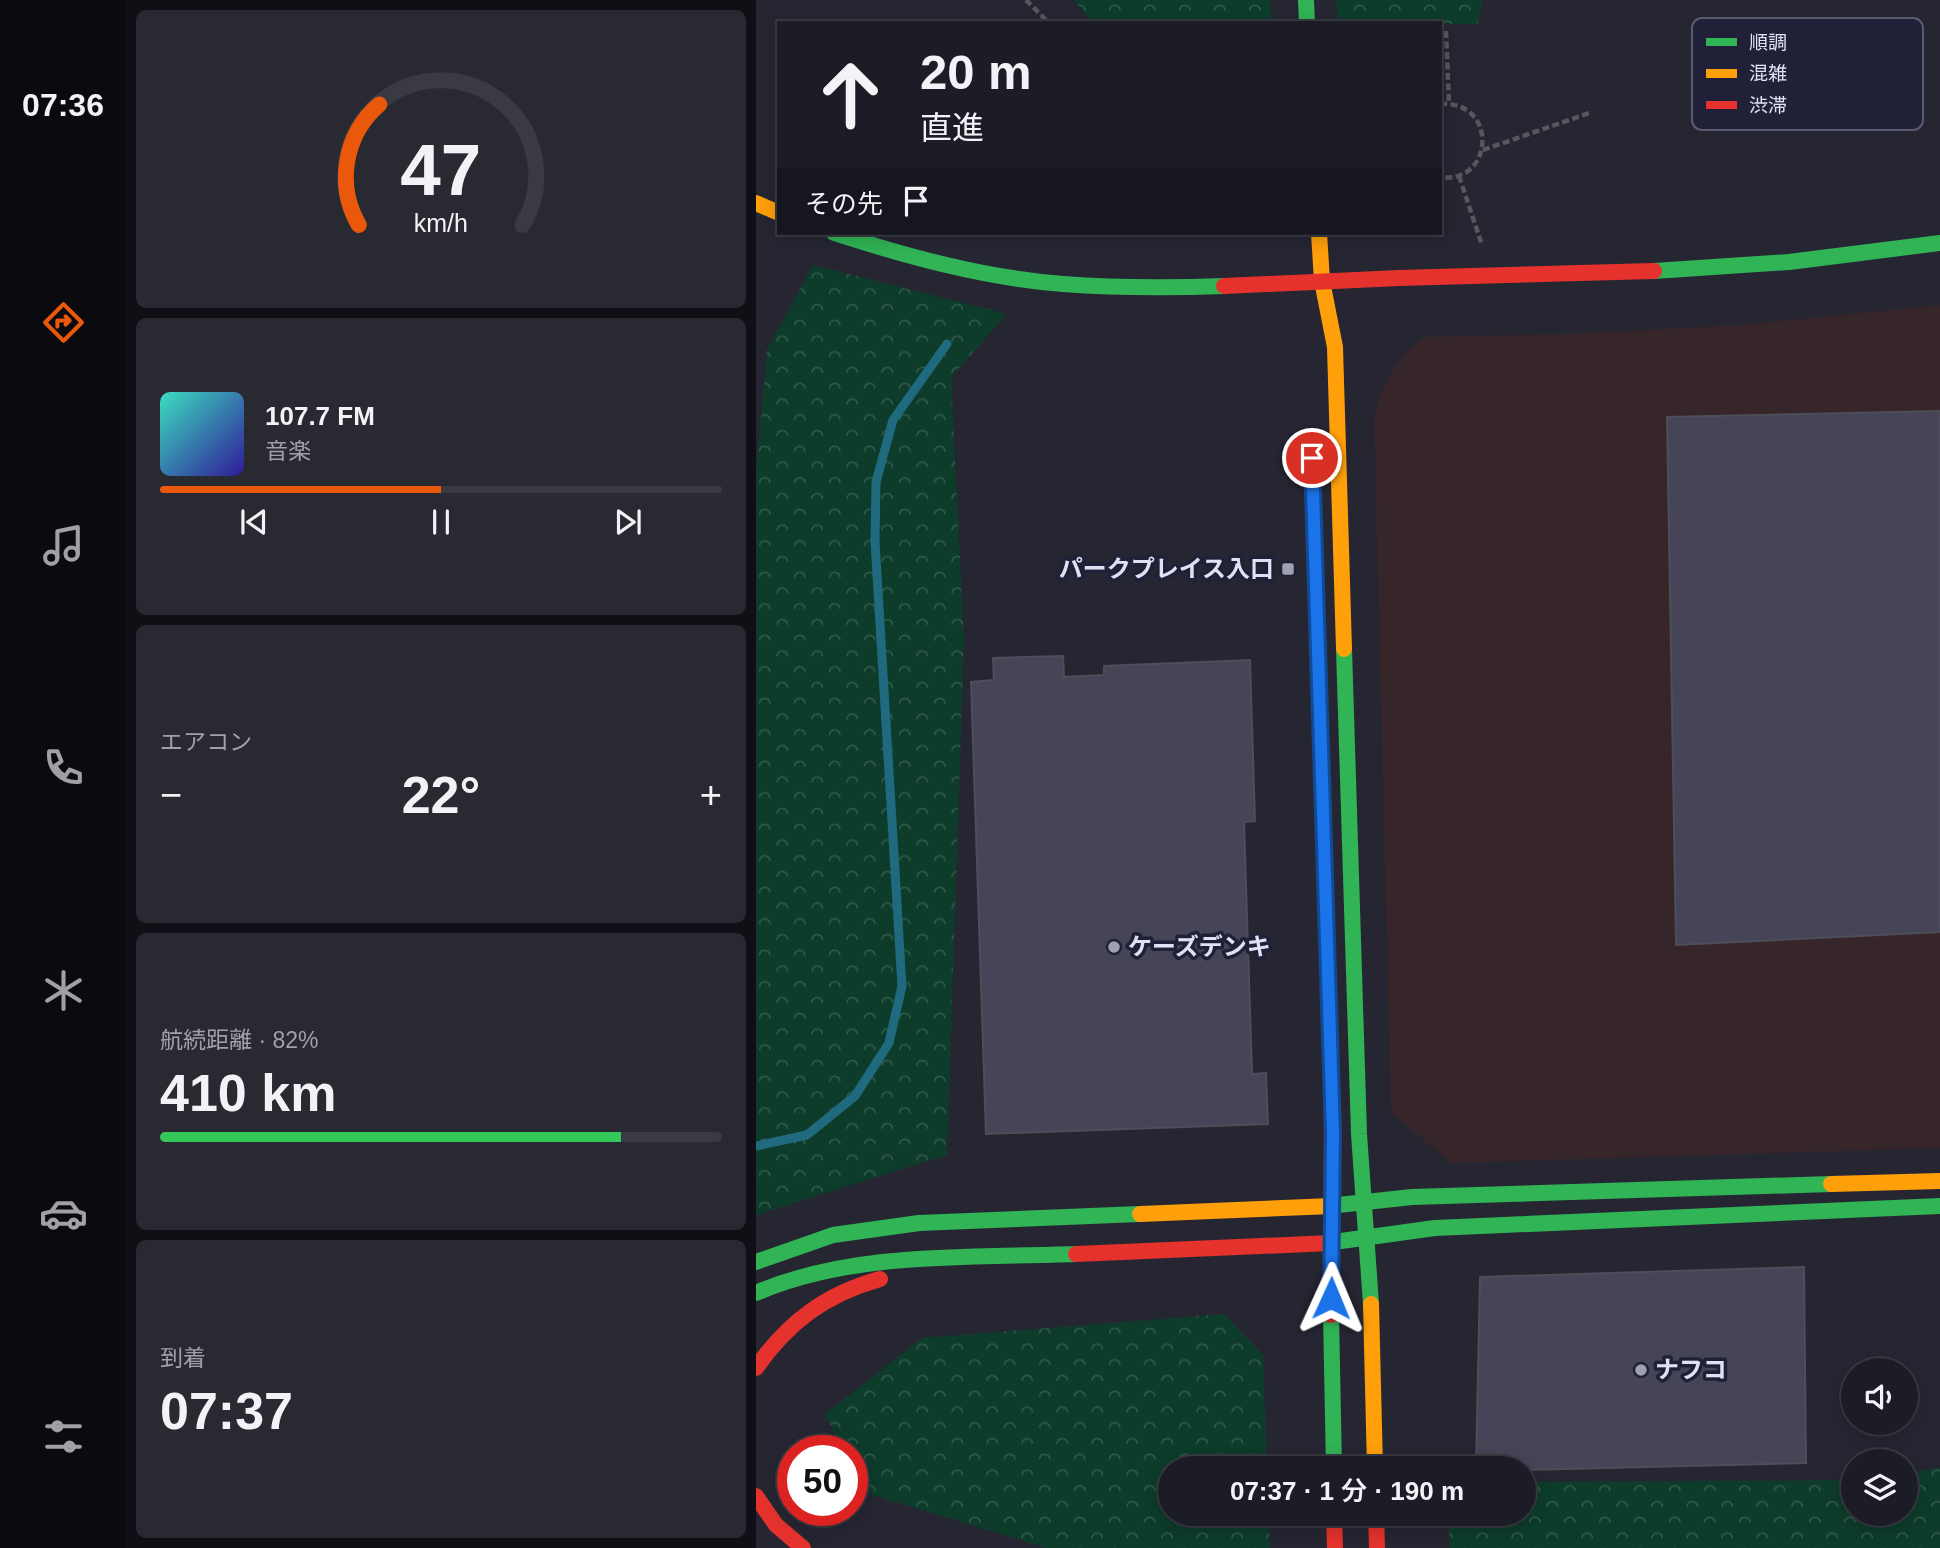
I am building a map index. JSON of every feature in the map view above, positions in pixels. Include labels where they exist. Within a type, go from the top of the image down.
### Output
[{"type":"main road","points":[[1306,0],[1307,21]]},
{"type":"main road","points":[[756,203],[777,212]]},
{"type":"main road","points":[[841,235],[968,270],[1063,284],[1125,286],[1260,285],[1682,270],[1767,264],[1940,243]]},
{"type":"main road","points":[[1319,235],[1322,281],[1335,347],[1358,1120],[1372,1324],[1375,1456]]},
{"type":"main road","points":[[1314,321],[1322,281]]},
{"type":"main road","points":[[1332,1079],[1331,1325],[1334,1456]]},
{"type":"main road","points":[[756,1262],[832,1235],[919,1223],[1332,1206],[1426,1196],[1940,1181]]},
{"type":"main road","points":[[756,1293],[800,1277],[842,1267],[895,1261],[1332,1243],[1435,1228],[1940,1206]]},
{"type":"main road","points":[[756,1368],[789,1325],[838,1294],[869,1281],[906,1272],[1017,1257]]},
{"type":"main road","points":[[756,1496],[769,1519],[803,1548]]},
{"type":"main road","points":[[1334,1526],[1335,1548]]},
{"type":"main road","points":[[1376,1526],[1377,1548]]},
{"type":"path","points":[[1026,0],[1047,21]]},
{"type":"path","points":[[1446,31],[1450,104]]},
{"type":"path","points":[[1442,104],[1465,108],[1481,127],[1484,138],[1483,150],[1469,170],[1458,176],[1442,177]]},
{"type":"path","points":[[1483,150],[1592,112]]},
{"type":"path","points":[[1458,176],[1485,254]]},
{"type":"shaded area","points":[[1940,305],[1940,1148],[1451,1163],[1391,1112],[1374,417],[1382,389],[1392,371],[1424,337],[1567,334],[1741,325]]},
{"type":"green space","points":[[1074,0],[1270,0],[1272,21],[1091,21]]},
{"type":"green space","points":[[1336,0],[1483,0],[1478,24],[1442,24],[1442,21],[1338,21]]},
{"type":"green space","points":[[813,265],[1007,314],[951,377],[964,640],[947,1155],[756,1215],[756,473],[767,350]]},
{"type":"green space","points":[[1224,1314],[1263,1355],[1267,1456],[1158,1456],[1158,1526],[1269,1526],[1270,1548],[1047,1548],[868,1494],[868,1435],[835,1435],[825,1414],[922,1338]]},
{"type":"green space","points":[[1940,1468],[1940,1548],[1450,1548],[1449,1526],[1536,1526],[1536,1482],[1841,1480],[1841,1526],[1918,1526],[1918,1471]]},
{"type":"building","points":[[1940,411],[1940,932],[1676,945],[1667,417]]},
{"type":"building","name":"ケーズデンキ","points":[[1063,656],[1064,677],[1104,675],[1104,666],[1250,660],[1255,821],[1244,822],[1252,1074],[1266,1073],[1268,1124],[986,1134],[971,682],[994,680],[993,658]]},
{"type":"building","name":"ナフコ","points":[[1804,1267],[1806,1463],[1536,1470],[1536,1456],[1476,1456],[1480,1277]]},
{"type":"waterway","points":[[756,1146],[807,1135],[855,1096],[889,1043],[902,986],[875,542],[876,482],[893,420],[947,344]]},
{"type":"traffic: fast","points":[[1306,0],[1307,21]]},
{"type":"traffic: fast","points":[[841,235],[947,265],[1034,281],[1123,287],[1224,286]]},
{"type":"traffic: fast","points":[[1654,271],[1789,262],[1940,243]]},
{"type":"traffic: fast","points":[[1344,649],[1359,1134],[1371,1304]]},
{"type":"traffic: fast","points":[[1338,1205],[1412,1197],[1831,1184]]},
{"type":"traffic: fast","points":[[1341,1241],[1435,1228],[1940,1206]]},
{"type":"traffic: fast","points":[[756,1262],[833,1235],[919,1223],[1140,1214]]},
{"type":"traffic: fast","points":[[756,1293],[793,1279],[872,1263],[955,1257],[1076,1254]]},
{"type":"traffic: fast","points":[[1331,1315],[1334,1456]]},
{"type":"traffic: slow","points":[[756,203],[777,212]]},
{"type":"traffic: slow","points":[[1319,235],[1322,281],[1335,347],[1344,649]]},
{"type":"traffic: slow","points":[[1831,1184],[1940,1181]]},
{"type":"traffic: slow","points":[[1140,1214],[1332,1206]]},
{"type":"traffic: slow","points":[[1371,1304],[1375,1456]]},
{"type":"traffic: jam","points":[[1224,286],[1654,271]]},
{"type":"traffic: jam","points":[[1331,1315],[1332,1099]]},
{"type":"traffic: jam","points":[[1076,1254],[1332,1243]]},
{"type":"traffic: jam","points":[[756,1368],[781,1337],[810,1312],[842,1293],[880,1279]]},
{"type":"traffic: jam","points":[[756,1496],[776,1525],[803,1548]]},
{"type":"traffic: jam","points":[[1334,1526],[1335,1548]]},
{"type":"traffic: jam","points":[[1376,1526],[1377,1548]]},
{"type":"place","name":"パークプレイス入口","points":[[1288,569]]},
{"type":"place","name":"ケーズデンキ","points":[[1114,947]]},
{"type":"place","name":"ナフコ","points":[[1641,1370]]},
{"type":"route","points":[[1312,458],[1333,1134],[1331,1298]]}]
